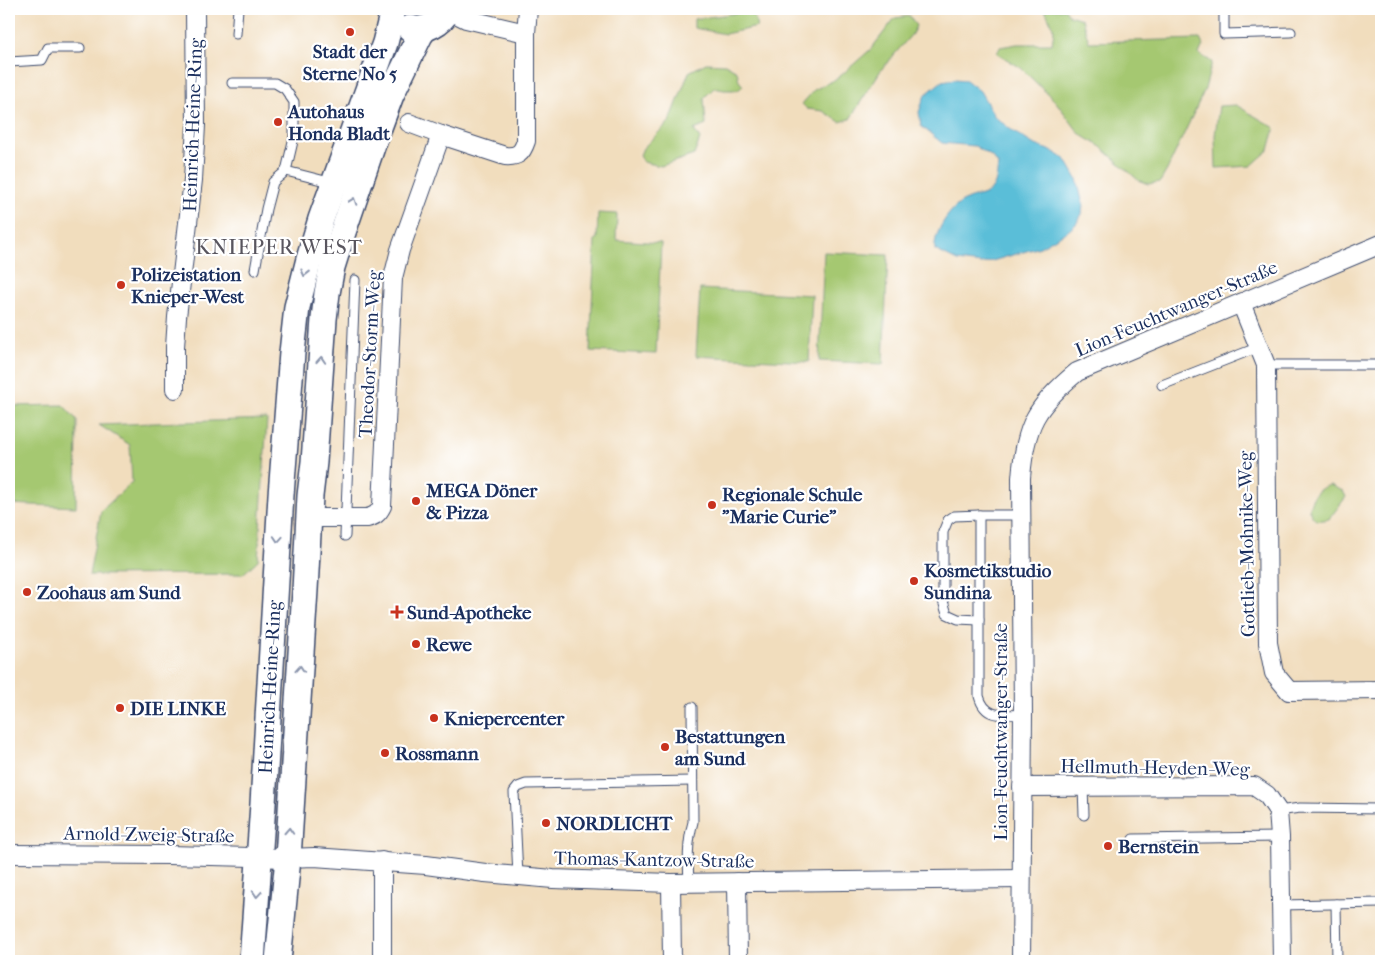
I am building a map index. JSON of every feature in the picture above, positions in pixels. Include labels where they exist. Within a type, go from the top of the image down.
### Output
[{"type":"main road","points":[[388,14],[401,26],[413,29],[426,28],[435,24],[449,10]]},
{"type":"main road","name":"Heinrich-Heine-Ring","points":[[252,961],[260,858],[276,560],[298,307],[309,259],[333,184],[385,43],[388,14]]},
{"type":"main road","name":"Heinrich-Heine-Ring","points":[[278,961],[288,858],[324,319],[332,267],[391,95],[420,35],[426,28]]},
{"type":"main road","name":"Heinrich-Heine-Ring","points":[[288,414],[295,465],[293,506],[297,517],[302,518],[310,507],[303,444],[305,390],[300,386],[290,387]]},
{"type":"street","name":"Heinrich-Heine-Ring","points":[[175,390],[177,317],[193,180],[196,125],[195,9]]},
{"type":"street","points":[[410,123],[505,156],[518,154],[523,149],[526,140],[526,33],[528,9]]},
{"type":"street","points":[[449,10],[466,19],[526,33]]},
{"type":"street","name":"Theodor-Storm-Weg","points":[[310,507],[346,517],[367,518],[375,516],[382,506],[393,278],[400,250],[441,135]]},
{"type":"street","name":"Lion-Feuchtwanger-Straße","points":[[1021,961],[1023,714],[1021,478],[1023,454],[1031,426],[1042,405],[1077,372],[1381,244]]},
{"type":"street","name":"Gottlieb-Mohnike-Weg","points":[[1241,303],[1266,365],[1268,643],[1274,673],[1289,691],[1381,690]]},
{"type":"street","name":"Hellmuth-Heyden-Weg","points":[[1022,787],[1254,786],[1267,795],[1278,811]]},
{"type":"street","points":[[1278,811],[1282,961]]},
{"type":"street","name":"Arnold-Zweig-Straße","points":[[9,854],[288,858]]},
{"type":"street","name":"Thomas-Kantzow-Straße","points":[[288,858],[314,857],[382,861],[554,879],[671,883],[1021,879]]},
{"type":"street","points":[[382,861],[382,961]]},
{"type":"street","points":[[737,882],[738,961]]},
{"type":"street","points":[[671,883],[672,961]]},
{"type":"lane","points":[[236,34],[238,9]]},
{"type":"lane","points":[[1224,9],[1224,34],[1291,32]]},
{"type":"lane","points":[[9,62],[42,60],[48,48],[80,48]]},
{"type":"lane","points":[[232,83],[275,83],[285,89],[294,102],[294,138],[286,171],[273,182],[255,270]]},
{"type":"lane","points":[[286,171],[333,184]]},
{"type":"lane","points":[[345,536],[355,280]]},
{"type":"lane","points":[[1162,385],[1259,347]]},
{"type":"lane","points":[[1266,365],[1381,365]]},
{"type":"lane","points":[[980,515],[979,696],[981,703],[988,712],[999,715],[1023,714]]},
{"type":"lane","points":[[979,620],[958,619],[947,614],[943,601],[943,532],[948,520],[954,516],[1021,515]]},
{"type":"lane","points":[[689,883],[688,849],[693,822],[692,707]]},
{"type":"lane","points":[[518,876],[514,792],[518,786],[526,784],[692,781]]},
{"type":"lane","points":[[1083,787],[1084,815]]},
{"type":"lane","points":[[1278,811],[1300,808],[1381,809]]},
{"type":"lane","points":[[1133,838],[1280,837]]},
{"type":"lane","points":[[1336,904],[1338,961]]},
{"type":"lane","points":[[1282,906],[1381,904]]},
{"type":"green space","points":[[1043,9],[1065,9],[1069,15],[1082,19],[1089,42],[1200,39],[1203,45],[1199,54],[1212,62],[1205,89],[1160,182],[1148,184],[1138,180],[1101,147],[1080,134],[1056,102],[1021,68],[997,53],[1000,47],[1017,44],[1052,44],[1054,30]]},
{"type":"green space","points":[[745,12],[754,16],[757,27],[725,34],[694,28],[694,19]]},
{"type":"green space","points":[[910,16],[916,26],[912,34],[881,70],[850,119],[840,122],[823,111],[807,109],[802,104],[814,90],[838,78],[871,49],[895,18]]},
{"type":"green space","points":[[706,63],[725,64],[737,71],[739,81],[743,86],[738,90],[714,88],[704,98],[706,125],[694,130],[700,139],[694,155],[661,166],[643,162],[640,155],[643,148],[670,121],[689,72]]},
{"type":"green space","points":[[1236,105],[1275,128],[1269,150],[1251,166],[1216,168],[1215,135],[1219,106]]},
{"type":"green space","points":[[598,213],[617,214],[616,240],[661,243],[656,354],[590,351]]},
{"type":"green space","points":[[824,252],[888,255],[883,364],[819,361]]},
{"type":"green space","points":[[700,289],[812,295],[809,362],[696,356]]},
{"type":"green space","points":[[63,405],[77,420],[76,507],[9,504],[9,406]]},
{"type":"green space","points":[[267,419],[258,560],[243,574],[89,575],[101,511],[132,482],[130,445],[99,425]]},
{"type":"green space","points":[[1330,485],[1343,491],[1346,497],[1329,519],[1317,520],[1309,510],[1311,501],[1318,491]]},
{"type":"water","points":[[966,80],[980,91],[995,117],[1014,132],[1033,144],[1056,153],[1066,160],[1077,179],[1083,205],[1082,214],[1076,224],[1068,231],[1040,247],[982,264],[957,261],[935,250],[937,236],[949,214],[960,203],[991,190],[997,174],[998,164],[991,156],[975,146],[942,143],[921,126],[919,112],[925,95],[942,81]]},
{"type":"place","name":"Stadt der Sterne No 5","points":[[350,32]]},
{"type":"place","name":"Autohaus Honda Bladt","points":[[278,122]]},
{"type":"place","name":"Polizeistation Knieper-West","points":[[121,285]]},
{"type":"place","name":"MEGA Döner & Pizza","points":[[416,501]]},
{"type":"place","name":"Regionale Schule \"Marie Curie\"","points":[[712,505]]},
{"type":"place","name":"Kosmetikstudio Sundina","points":[[914,581]]},
{"type":"place","name":"Zoohaus am Sund","points":[[27,592]]},
{"type":"place","name":"Sund-Apotheke","points":[[397,612]]},
{"type":"place","name":"Rewe","points":[[416,644]]},
{"type":"place","name":"DIE LINKE","points":[[120,708]]},
{"type":"place","name":"Kniepercenter","points":[[434,718]]},
{"type":"place","name":"Bestattungen am Sund","points":[[665,747]]},
{"type":"place","name":"Rossmann","points":[[385,753]]},
{"type":"place","name":"NORDLICHT","points":[[546,823]]},
{"type":"place","name":"Bernstein","points":[[1108,846]]},
{"type":"district","name":"KNIEPER WEST","points":[[279,247]]}]
